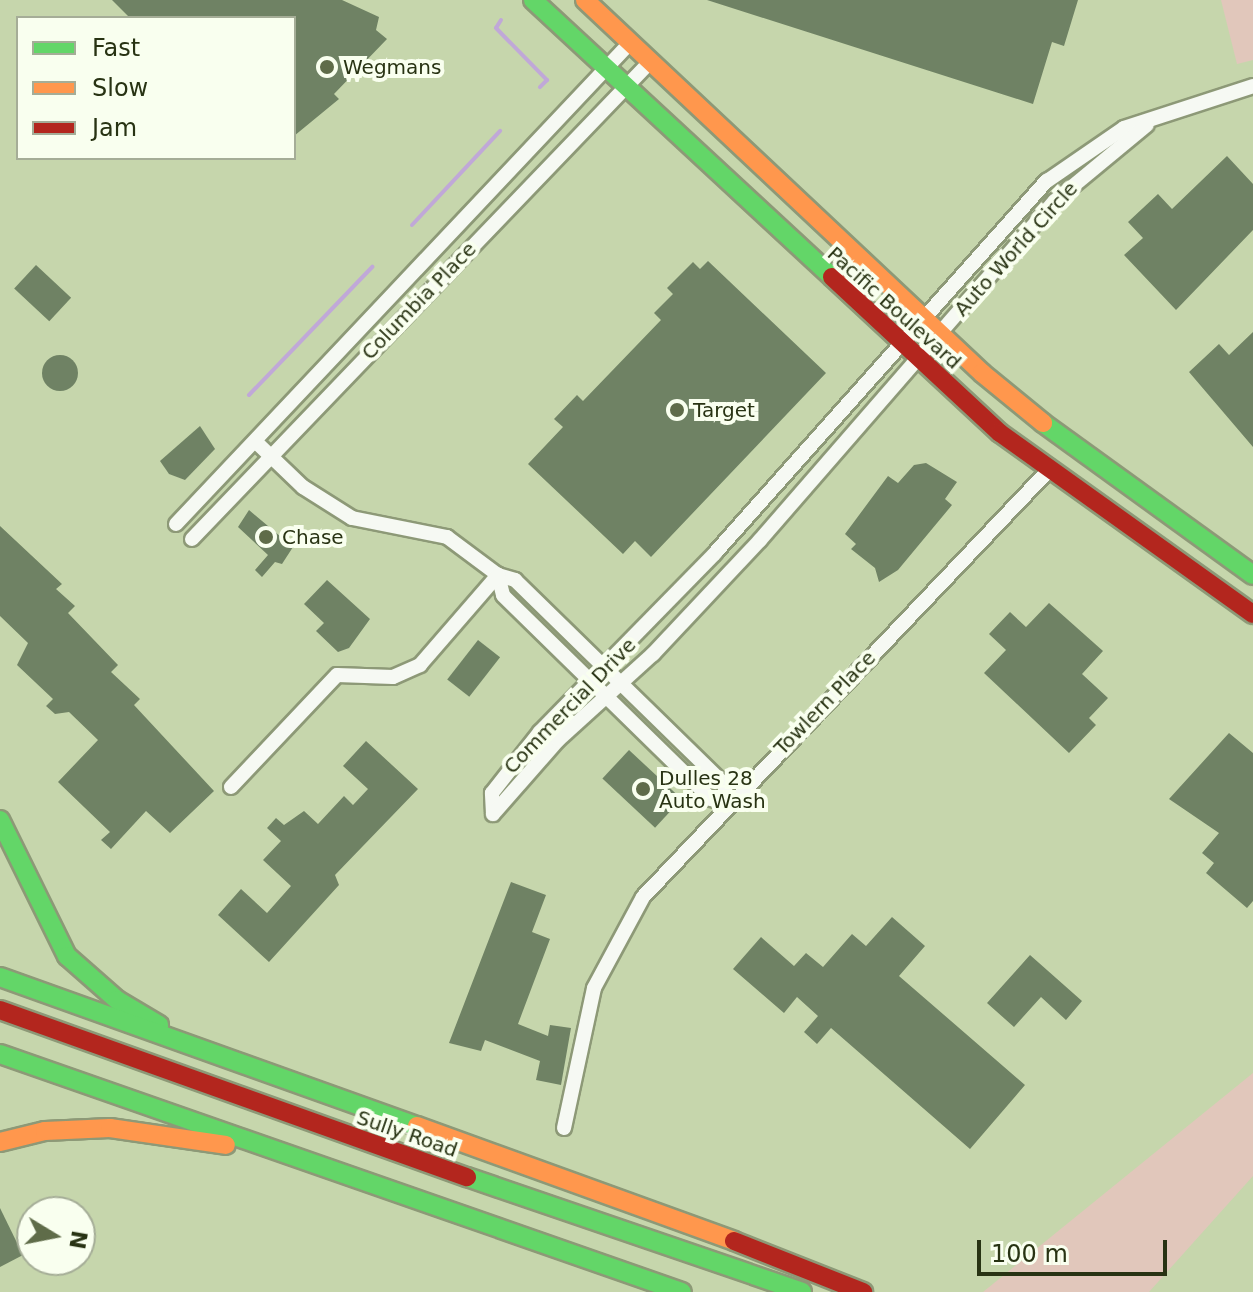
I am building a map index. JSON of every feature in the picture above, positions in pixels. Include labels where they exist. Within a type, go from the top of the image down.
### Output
[{"type":"main road","name":"Pacific Boulevard","points":[[533,0],[900,344],[1048,471],[1252,610]]},
{"type":"main road","name":"Pacific Boulevard","points":[[585,0],[628,45],[921,320],[1074,448],[1253,575]]},
{"type":"main road","points":[[0,820],[51,931],[93,982],[166,1029],[245,1064]]},
{"type":"main road","points":[[0,977],[863,1292]]},
{"type":"main road","name":"Sully Road","points":[[0,1010],[171,1076],[802,1292]]},
{"type":"main road","points":[[0,1054],[682,1292]]},
{"type":"main road","points":[[0,1142],[45,1131],[110,1128],[321,1166]]},
{"type":"street","name":"Columbia Place","points":[[176,524],[607,71],[628,45]]},
{"type":"street","name":"Columbia Place","points":[[192,539],[648,64]]},
{"type":"street","name":"Auto World Circle","points":[[921,320],[1065,166],[1095,143],[1159,116],[1253,86]]},
{"type":"street","name":"Auto World Circle","points":[[918,360],[1055,201],[1159,116]]},
{"type":"street","name":"Commercial Drive","points":[[918,360],[718,585],[493,814],[492,793],[505,773],[607,668],[921,320]]},
{"type":"street","points":[[256,442],[312,494],[352,518],[447,537],[498,575],[515,580],[724,784],[728,803],[711,799],[503,595],[498,575]]},
{"type":"street","name":"Towlern Place","points":[[564,1128],[584,1020],[609,955],[643,897],[728,803],[1048,471]]},
{"type":"street","points":[[231,787],[337,675],[393,677],[420,665],[498,575]]},
{"type":"shaded area","points":[[1221,0],[1253,0],[1253,60],[1237,64]]},
{"type":"shaded area","points":[[1253,1073],[1253,1176],[1149,1292],[983,1292]]},
{"type":"building","name":"Wegmans","points":[[112,0],[342,0],[379,17],[376,30],[387,39],[334,94],[339,99],[296,134],[296,16],[128,16]]},
{"type":"building","points":[[707,0],[1078,0],[1064,46],[1052,42],[1033,104]]},
{"type":"building","points":[[1227,156],[1253,184],[1253,230],[1176,310],[1124,255],[1143,238],[1128,222],[1158,194],[1172,209]]},
{"type":"building","name":"Target","points":[[708,261],[826,373],[651,557],[635,541],[623,554],[528,464],[563,427],[554,419],[577,395],[583,401],[661,320],[654,313],[673,294],[667,288],[693,262],[700,269]]},
{"type":"building","points":[[36,265],[71,298],[49,321],[14,288]]},
{"type":"building","points":[[1253,332],[1253,447],[1189,372],[1219,344],[1229,355]]},
{"type":"building","points":[[60,355],[73,360],[78,373],[73,386],[60,391],[47,386],[42,373],[47,360]]},
{"type":"building","points":[[200,426],[215,449],[185,480],[169,474],[160,461]]},
{"type":"building","points":[[926,463],[957,482],[945,499],[952,505],[898,570],[879,582],[875,568],[851,549],[856,544],[845,534],[888,476],[898,483],[914,465]]},
{"type":"building","name":"Chase","points":[[249,510],[293,547],[282,564],[275,562],[262,577],[255,570],[268,555],[238,527]]},
{"type":"building","points":[[0,526],[62,584],[56,589],[75,606],[68,613],[118,665],[111,672],[140,699],[134,705],[214,791],[170,833],[146,811],[111,849],[101,840],[110,832],[58,782],[98,740],[69,712],[55,714],[46,706],[53,699],[17,665],[28,643],[0,616]]},
{"type":"building","points":[[327,580],[370,619],[349,648],[338,652],[316,631],[324,623],[304,604]]},
{"type":"building","points":[[1049,603],[1103,651],[1082,674],[1108,698],[1089,718],[1096,725],[1069,753],[984,673],[1006,650],[989,634],[1010,612],[1026,627]]},
{"type":"building","points":[[478,640],[500,657],[469,697],[447,679]]},
{"type":"building","points":[[1229,733],[1253,753],[1253,901],[1247,908],[1206,873],[1214,863],[1202,853],[1219,833],[1169,799]]},
{"type":"building","points":[[366,741],[418,789],[335,875],[339,885],[269,962],[218,915],[241,889],[267,913],[291,886],[263,860],[281,841],[267,828],[276,818],[284,825],[304,811],[318,824],[344,796],[353,805],[368,789],[343,766]]},
{"type":"building","name":"Dulles 28 Auto Wash","points":[[629,750],[682,799],[655,828],[602,779]]},
{"type":"building","points":[[511,882],[546,895],[532,932],[550,939],[518,1024],[548,1036],[550,1025],[571,1028],[561,1085],[536,1080],[540,1061],[485,1040],[481,1051],[449,1043]]},
{"type":"building","points":[[892,917],[925,946],[899,976],[1025,1085],[970,1149],[831,1028],[817,1044],[804,1032],[818,1016],[797,997],[784,1013],[733,969],[761,937],[794,966],[806,953],[823,967],[852,934],[866,946]]},
{"type":"building","points":[[1030,955],[1082,1001],[1066,1020],[1041,997],[1014,1027],[987,1003]]},
{"type":"building","points":[[0,1208],[16,1241],[16,1259],[0,1267]]},
{"type":"waterway","points":[[501,20],[496,28],[547,80],[540,87]]},
{"type":"waterway","points":[[412,225],[500,131]]},
{"type":"waterway","points":[[249,395],[372,267]]},
{"type":"traffic: fast","points":[[533,0],[832,277]]},
{"type":"traffic: fast","points":[[1043,423],[1253,575]]},
{"type":"traffic: fast","points":[[0,820],[67,956],[117,1000],[159,1025]]},
{"type":"traffic: fast","points":[[0,977],[417,1126]]},
{"type":"traffic: fast","points":[[0,1054],[682,1292]]},
{"type":"traffic: fast","points":[[467,1177],[802,1292]]},
{"type":"traffic: slow","points":[[585,0],[982,373],[1043,423]]},
{"type":"traffic: slow","points":[[417,1126],[734,1241]]},
{"type":"traffic: slow","points":[[0,1142],[45,1131],[110,1128],[226,1145]]},
{"type":"traffic: jam","points":[[832,277],[1000,433],[1253,614]]},
{"type":"traffic: jam","points":[[0,1010],[467,1177]]},
{"type":"traffic: jam","points":[[734,1241],[863,1292]]},
{"type":"place","name":"Wegmans","points":[[327,67]]},
{"type":"place","name":"Target","points":[[677,410]]},
{"type":"place","name":"Chase","points":[[266,537]]},
{"type":"place","name":"Dulles 28 Auto Wash","points":[[643,789]]}]
